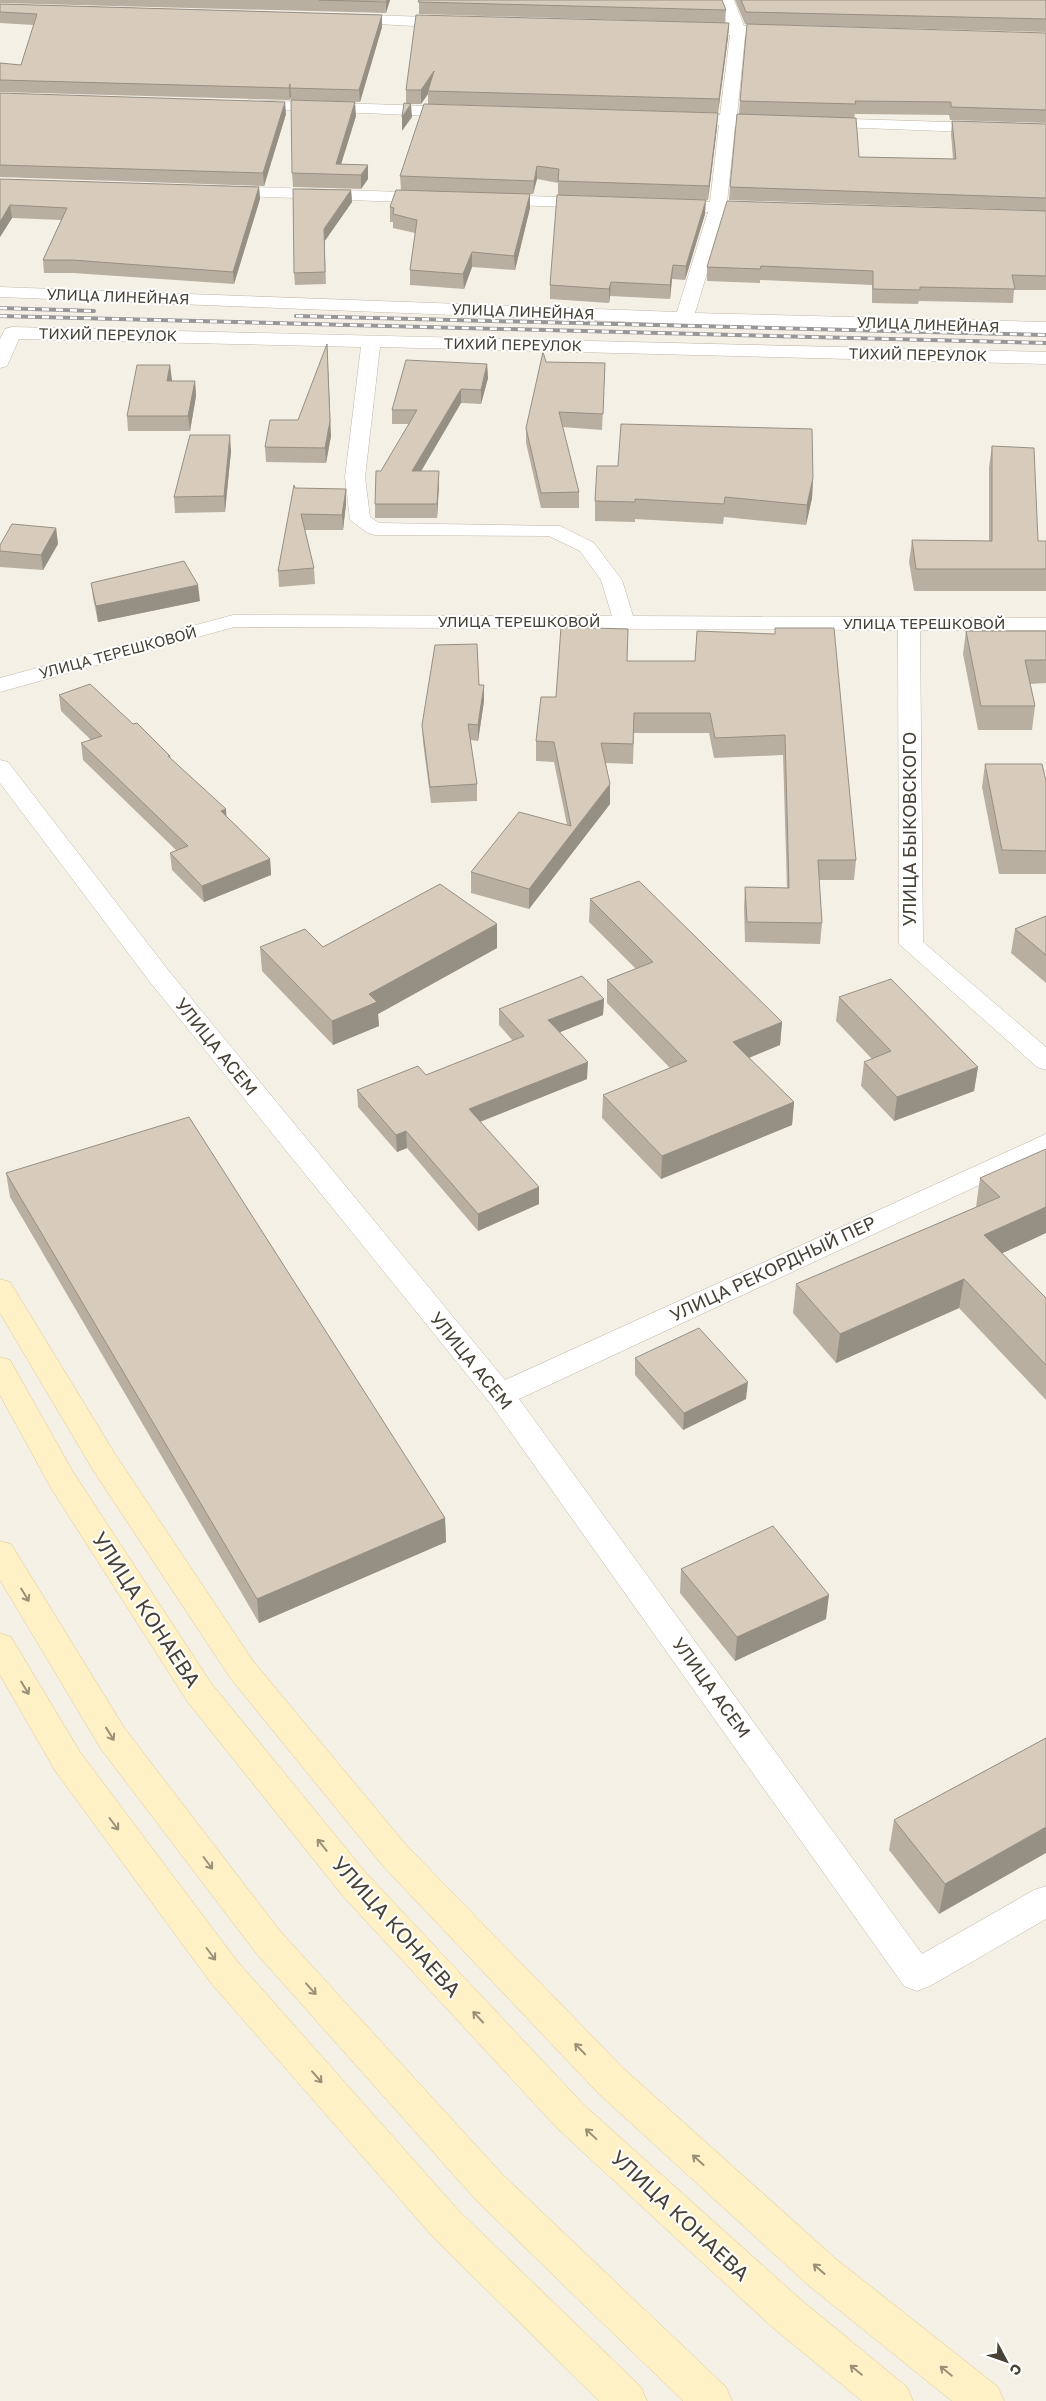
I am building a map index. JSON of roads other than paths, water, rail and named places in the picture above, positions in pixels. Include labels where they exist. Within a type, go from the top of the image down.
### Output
[{"type":"main road","points":[[0,1289],[104,1462],[242,1670],[394,1856],[610,2080],[822,2272],[984,2401]]},
{"type":"main road","name":"УЛИЦА КОНАЕВА","points":[[0,1368],[62,1480],[199,1692],[354,1884],[570,2116],[786,2313],[893,2401]]},
{"type":"main road","points":[[0,1553],[113,1739],[268,1942],[489,2187],[712,2401]]},
{"type":"main road","points":[[0,1646],[68,1762],[224,1972],[446,2224],[627,2401]]},
{"type":"street","points":[[684,318],[718,207],[738,31],[726,0]]},
{"type":"street","points":[[329,19],[468,23]]},
{"type":"street","points":[[678,29],[797,33]]},
{"type":"street","points":[[229,105],[479,112]]},
{"type":"street","points":[[668,118],[788,122]]},
{"type":"street","points":[[808,123],[1046,130]]},
{"type":"street","points":[[200,191],[449,199]]},
{"type":"street","points":[[479,200],[609,204]]},
{"type":"street","points":[[648,205],[778,209]]},
{"type":"street","name":"УЛИЦА ЛИНЕЙНАЯ","points":[[0,292],[684,318],[1046,328]]},
{"type":"street","name":"ТИХИЙ ПЕРЕУЛОК","points":[[0,362],[12,333],[1046,358]]},
{"type":"street","points":[[371,342],[355,477],[360,520],[376,529],[553,530],[587,547],[612,580],[625,623]]},
{"type":"street","name":"УЛИЦА ТЕРЕШКОВОЙ","points":[[0,685],[233,621],[1046,624]]},
{"type":"street","name":"УЛИЦА БЫКОВСКОГО","points":[[908,624],[911,944],[1046,1061]]},
{"type":"street","name":"УЛИЦА АСЕМ","points":[[0,767],[159,976],[500,1395],[917,1975],[1046,1901]]},
{"type":"street","name":"УЛИЦА РЕКОРДНЫЙ ПЕР","points":[[500,1395],[1046,1143]]},
{"type":"railway","points":[[0,308],[94,311]]},
{"type":"railway","points":[[0,316],[1046,343]]},
{"type":"railway","points":[[296,316],[1046,335]]}]
